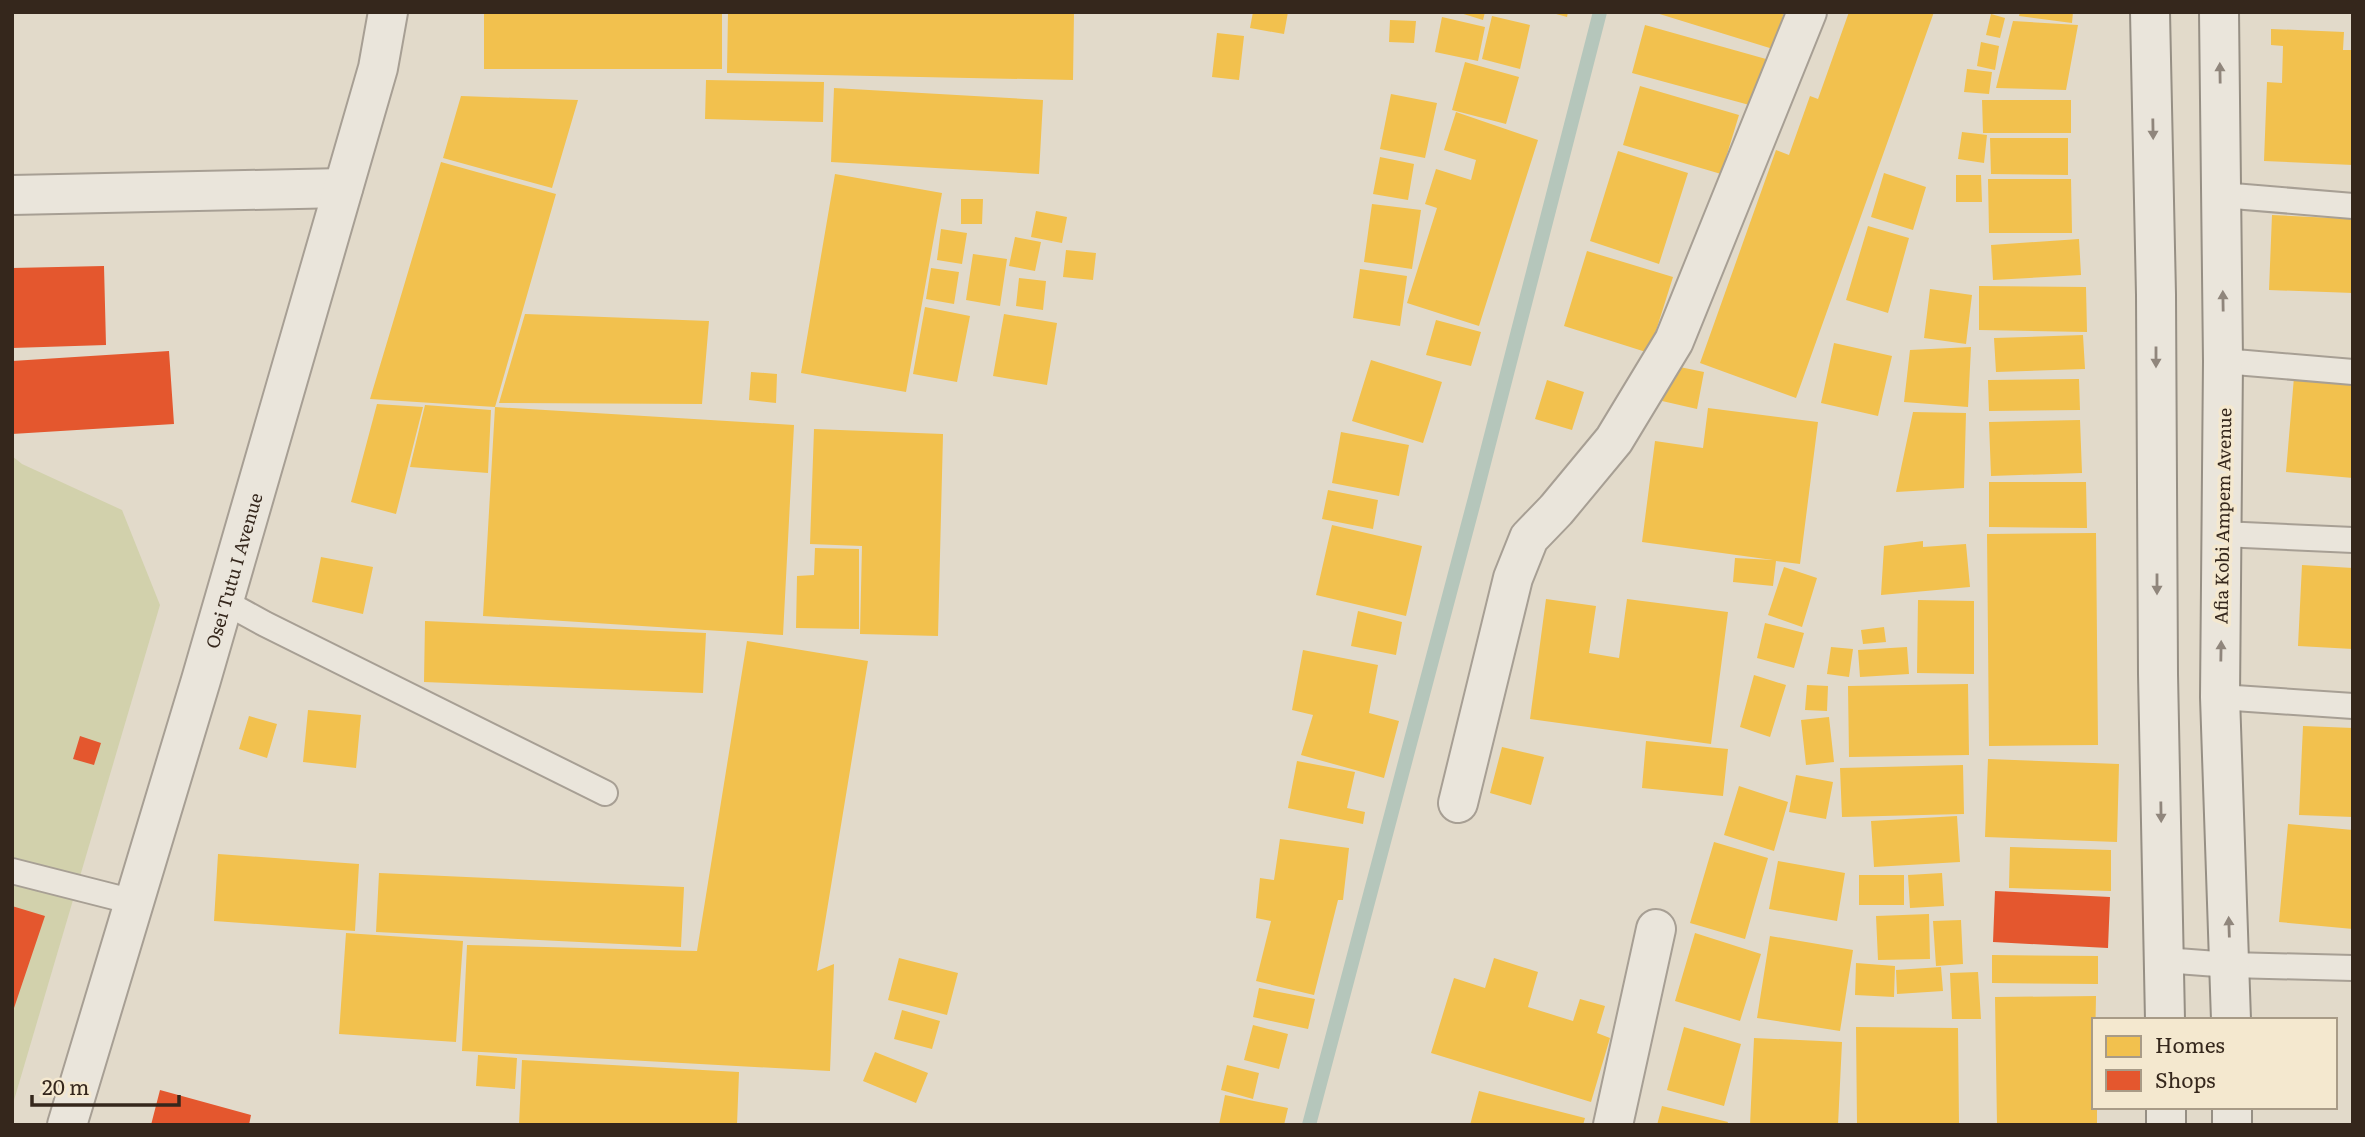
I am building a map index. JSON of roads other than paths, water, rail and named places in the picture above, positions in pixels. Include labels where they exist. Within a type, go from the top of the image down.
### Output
[{"type":"street","name":"Osei Tutu I Avenue","points":[[67,1125],[378,68],[388,12]]},
{"type":"street","points":[[1458,803],[1513,578],[1529,538],[1614,440],[1674,341],[1807,12]]},
{"type":"street","points":[[2150,12],[2165,1018]]},
{"type":"street","name":"Afia Kobi Ampem Avenue","points":[[2219,12],[2223,361],[2220,697],[2231,1018]]},
{"type":"street","points":[[12,195],[343,188]]},
{"type":"street","points":[[1613,1125],[1656,929]]},
{"type":"lane","points":[[2221,195],[2353,206]]},
{"type":"lane","points":[[2223,361],[2353,372]]},
{"type":"lane","points":[[2222,534],[2353,540]]},
{"type":"lane","points":[[223,601],[605,793]]},
{"type":"lane","points":[[2220,697],[2353,706]]},
{"type":"lane","points":[[12,871],[134,902]]},
{"type":"lane","points":[[2164,960],[2230,965],[2353,968]]},
{"type":"waterway","points":[[1309,1125],[1600,12]]}]
